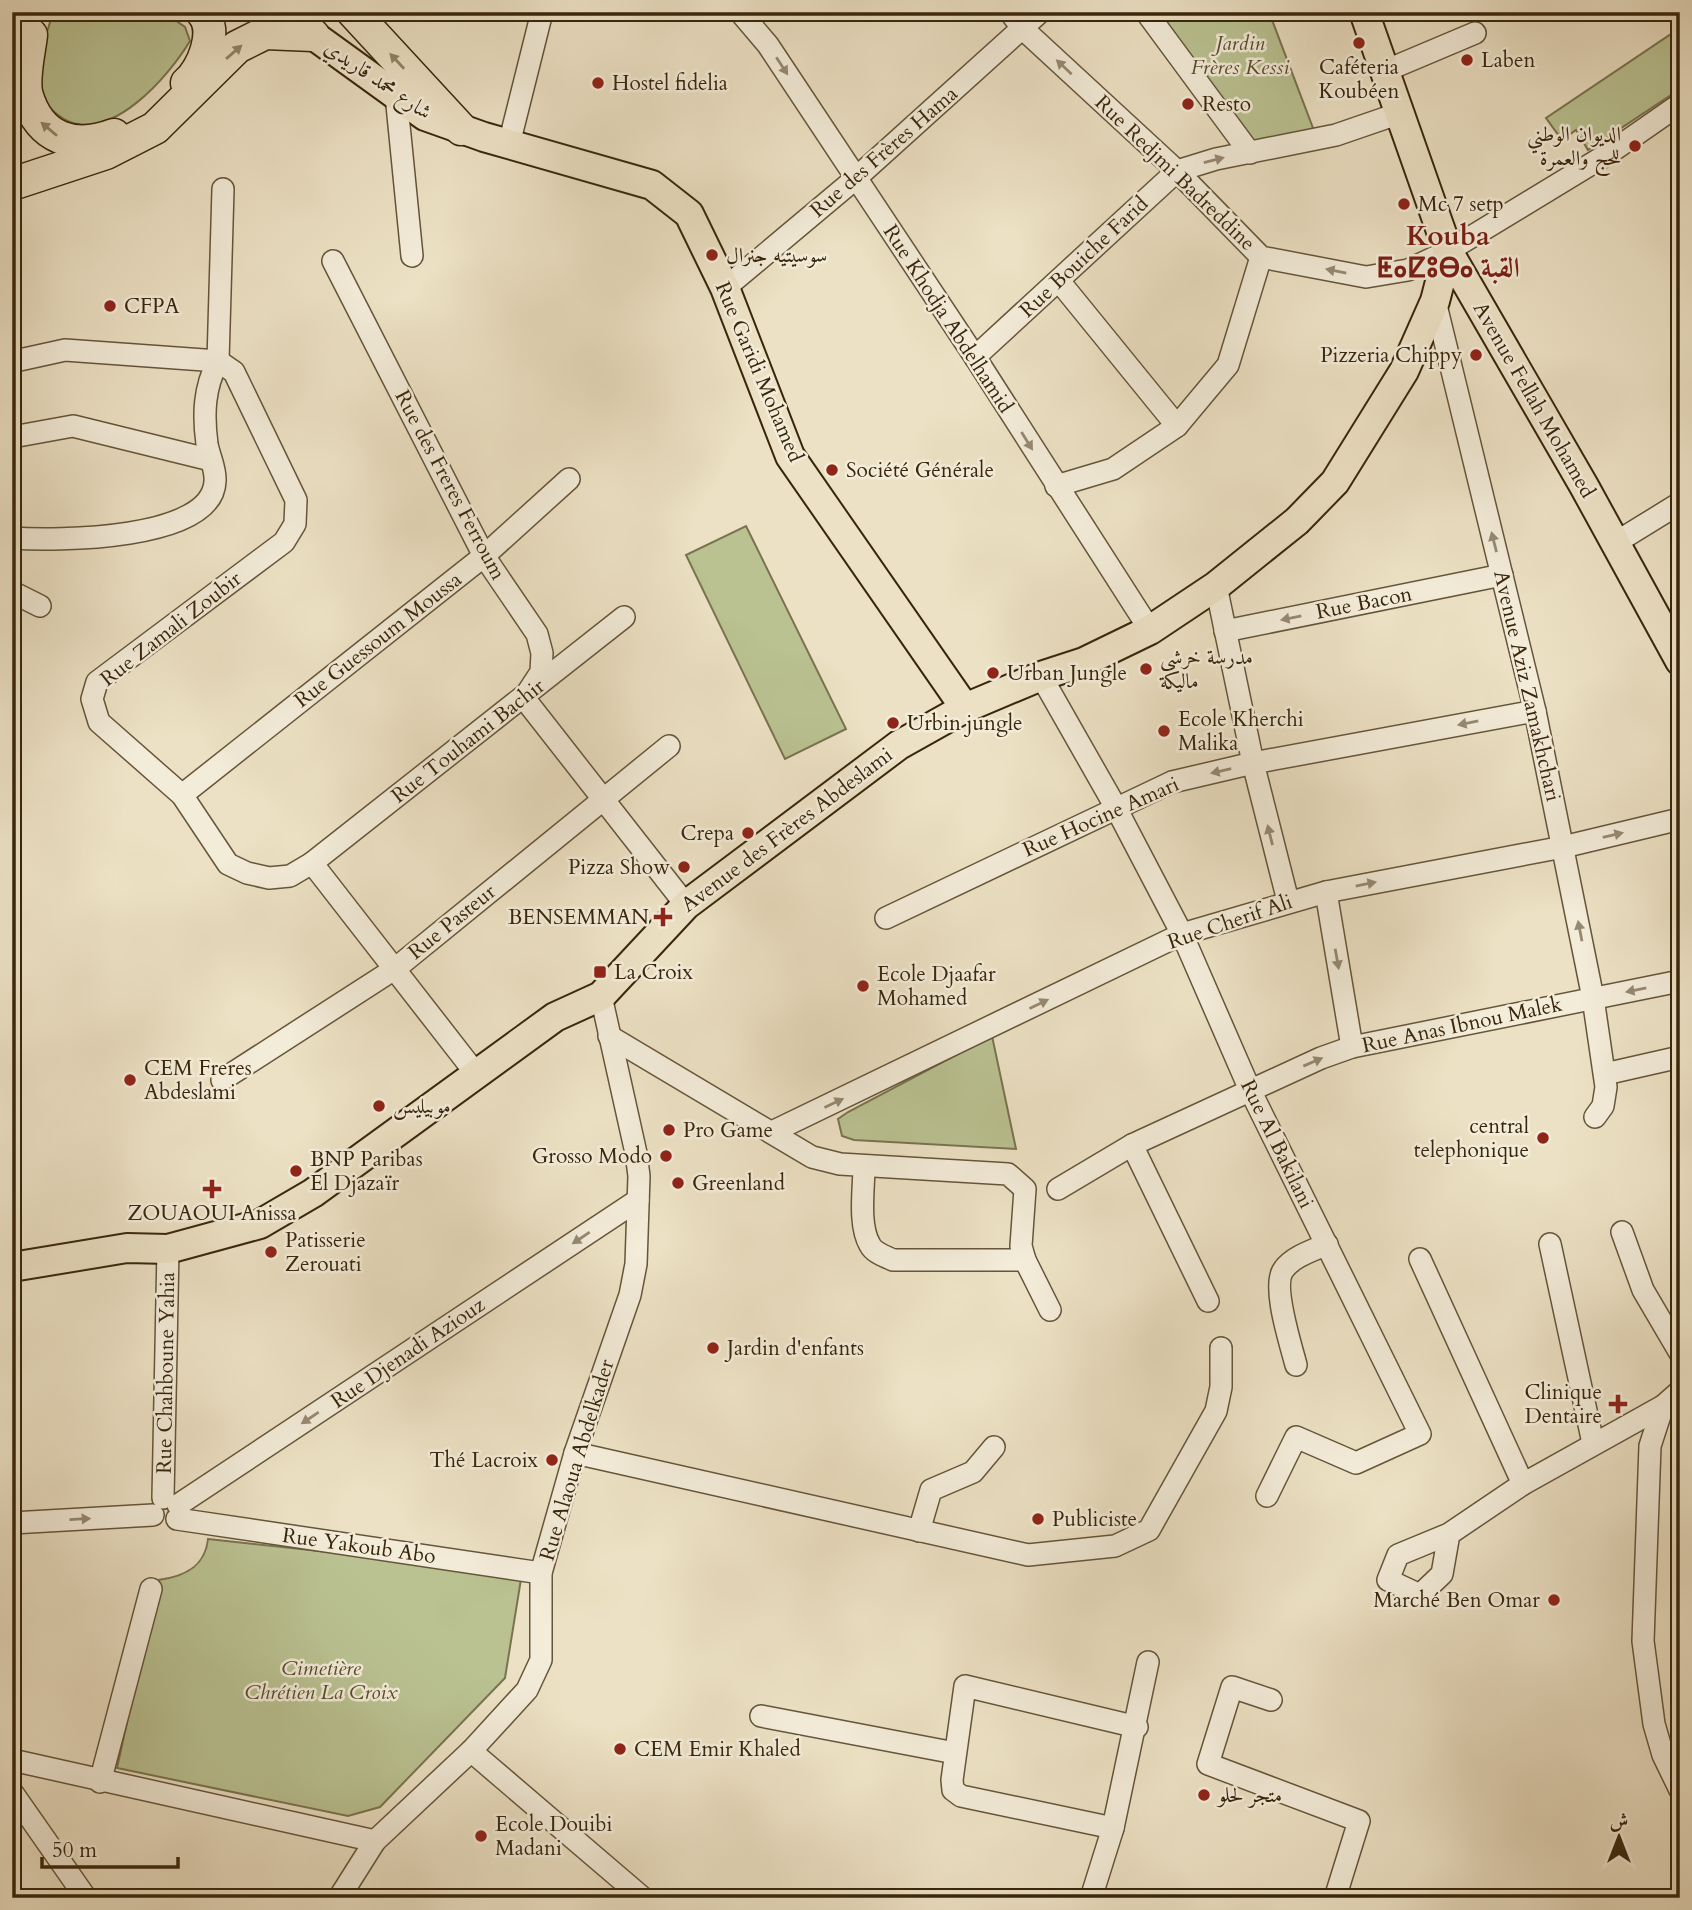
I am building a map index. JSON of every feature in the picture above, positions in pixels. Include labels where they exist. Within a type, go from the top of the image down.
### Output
[{"type":"highway","points":[[36,24],[26,94],[39,121],[61,140],[93,143],[126,130],[193,78],[210,41],[206,16],[202,12]]},
{"type":"highway","points":[[258,12],[313,35]]},
{"type":"highway","points":[[281,12],[313,35]]},
{"type":"highway","points":[[366,20],[485,136]]},
{"type":"highway","points":[[12,79],[36,24]]},
{"type":"highway","points":[[12,184],[106,153],[155,128],[237,47],[265,33],[313,35]]},
{"type":"main road","name":"Avenue Fellah Mohamed","points":[[1364,12],[1448,251],[1680,661]]},
{"type":"main road","name":"شارع محمد قاريدي","points":[[313,35],[425,116],[485,136]]},
{"type":"main road","name":"Rue Garidi Mohamed","points":[[485,136],[653,185],[689,214],[725,288],[790,456],[965,708]]},
{"type":"main road","name":"Avenue des Frères Abdeslami","points":[[12,1267],[127,1248],[168,1249],[260,1224],[313,1193],[555,1017],[601,996],[686,905],[899,745],[965,708],[1041,676],[1084,662],[1150,630],[1216,586],[1297,521],[1335,481],[1404,372],[1435,301],[1448,251]]},
{"type":"street","points":[[485,136],[542,12]]},
{"type":"street","name":"Rue Khodja Abdelhamid","points":[[740,12],[768,45],[975,357],[1150,630]]},
{"type":"street","name":"Rue des Frères Hama","points":[[725,288],[855,179],[1016,20],[1040,12]]},
{"type":"street","points":[[1146,12],[1250,153]]},
{"type":"street","name":"Rue Redjmi Badreddine","points":[[1016,20],[1177,171],[1261,257],[1366,277],[1408,270],[1448,251],[1611,152],[1680,104]]},
{"type":"street","points":[[1385,71],[1475,33]]},
{"type":"street","points":[[396,95],[412,256]]},
{"type":"street","name":"Rue Bouiche Farid","points":[[975,357],[1177,171],[1336,135],[1400,113]]},
{"type":"street","points":[[12,538],[62,541],[99,539],[176,521],[203,508],[213,496],[216,478],[211,460],[204,401],[208,380],[218,361],[223,189]]},
{"type":"street","points":[[1056,486],[1113,469],[1177,426],[1228,365],[1261,257]]},
{"type":"street","name":"Rue des Freres Ferroum","points":[[333,261],[484,556],[537,634],[542,653],[541,672],[524,698]]},
{"type":"street","points":[[1059,281],[1177,426]]},
{"type":"street","name":"Avenue Aziz Zamakhchari","points":[[1435,301],[1535,711],[1593,998],[1605,1074],[1605,1100],[1595,1117]]},
{"type":"street","points":[[15,360],[65,351],[218,361]]},
{"type":"street","name":"Rue Zamali Zoubir","points":[[218,361],[234,372],[296,500],[295,524],[284,542],[97,682],[92,699],[99,722],[182,795],[228,864],[247,873],[269,878],[290,876],[312,863]]},
{"type":"street","points":[[18,436],[73,426],[211,460]]},
{"type":"street","name":"Rue Guessoum Moussa","points":[[182,795],[484,556],[569,479]]},
{"type":"street","points":[[1615,543],[1680,503]]},
{"type":"street","name":"Rue Bacon","points":[[1225,631],[1502,575]]},
{"type":"street","points":[[1216,586],[1253,763],[1288,901]]},
{"type":"street","points":[[12,592],[40,606]]},
{"type":"street","name":"Rue Touhami Bachir","points":[[312,863],[624,617]]},
{"type":"street","name":"Rue Al Bakilani","points":[[1041,676],[1115,806],[1182,934],[1250,1090],[1420,1434],[1356,1463],[1296,1437],[1268,1496]]},
{"type":"street","points":[[524,698],[686,905]]},
{"type":"street","name":"Rue Hocine Amari","points":[[886,918],[1115,806],[1172,782],[1253,763],[1535,711]]},
{"type":"street","name":"Rue Pasteur","points":[[222,1080],[396,968],[669,746]]},
{"type":"street","name":"Rue Cherif Ali","points":[[772,1132],[1182,934],[1326,892],[1563,847],[1680,819]]},
{"type":"street","points":[[312,863],[396,968],[477,1076]]},
{"type":"street","points":[[1326,892],[1352,1047]]},
{"type":"street","name":"Rue Anas Ibnou Malek","points":[[1058,1189],[1132,1145],[1250,1090],[1352,1047],[1680,981]]},
{"type":"street","name":"Rue Alaoua Abdelkader","points":[[339,1898],[374,1841],[471,1751],[527,1690],[541,1660],[541,1573],[575,1453],[630,1295],[636,1264],[636,1153],[601,996]]},
{"type":"street","points":[[609,1037],[812,1157],[864,1166],[1008,1174],[1025,1189],[1021,1245],[1025,1260],[1050,1310]]},
{"type":"street","points":[[1605,1074],[1680,1057]]},
{"type":"street","points":[[1132,1145],[1208,1301]]},
{"type":"street","points":[[864,1166],[865,1234],[871,1247],[880,1254],[893,1260],[1025,1260]]},
{"type":"street","name":"Rue Djenadi Aziouz","points":[[168,1510],[638,1200]]},
{"type":"street","points":[[1622,1232],[1643,1290],[1680,1353]]},
{"type":"street","points":[[1296,1365],[1279,1286],[1282,1271],[1293,1261],[1327,1244]]},
{"type":"street","points":[[1550,1244],[1592,1443]]},
{"type":"street","name":"Rue Chahboune Yahia","points":[[168,1249],[168,1510]]},
{"type":"street","points":[[1420,1259],[1523,1485]]},
{"type":"street","points":[[575,1453],[1028,1555],[1115,1546],[1149,1530],[1216,1411],[1221,1387],[1221,1348]]},
{"type":"street","points":[[1449,1534],[1592,1443],[1663,1406],[1680,1391]]},
{"type":"street","points":[[1663,1406],[1650,1446],[1643,1641],[1654,1724],[1663,1755],[1680,1790]]},
{"type":"street","points":[[919,1531],[931,1490],[973,1472],[994,1447]]},
{"type":"street","name":"Rue Yakoub Abo","points":[[12,1524],[168,1510],[541,1573]]},
{"type":"street","points":[[100,1782],[151,1589]]},
{"type":"street","points":[[1091,1898],[1113,1828],[1137,1727],[1148,1662]]},
{"type":"street","points":[[1113,1828],[961,1796],[953,1790],[955,1753],[965,1686],[1137,1727]]},
{"type":"street","points":[[1271,1700],[1232,1687],[1208,1764],[1359,1821],[1335,1898]]},
{"type":"street","points":[[761,1716],[955,1753]]},
{"type":"street","points":[[471,1751],[643,1898]]},
{"type":"street","points":[[12,1760],[100,1782],[374,1841]]},
{"type":"street","points":[[12,1792],[86,1898]]},
{"type":"green space","points":[[53,12],[163,12],[185,27],[190,41],[168,72],[136,103],[119,115],[100,123],[82,125],[55,113],[40,91],[40,58]]},
{"type":"green space","name":"Jardin Frères Kessi","points":[[1156,12],[1269,12],[1316,136],[1255,144]]},
{"type":"green space","points":[[1680,28],[1680,89],[1588,150],[1576,130],[1562,140],[1546,118]]},
{"type":"green space","points":[[746,526],[846,729],[785,759],[686,555]]},
{"type":"green space","points":[[992,1036],[1016,1149],[854,1140],[842,1136],[838,1119],[848,1112]]},
{"type":"green space","name":"Cimetière Chrétien La Croix","points":[[208,1539],[514,1572],[521,1579],[505,1678],[380,1807],[348,1816],[117,1768],[158,1580],[192,1569],[203,1557]]},
{"type":"place","name":"Caféteria Koubéen","points":[[1359,43]]},
{"type":"place","name":"Laben","points":[[1467,60]]},
{"type":"place","name":"Hostel fidelia","points":[[598,83]]},
{"type":"place","name":"Resto","points":[[1188,104]]},
{"type":"place","name":"الديوان الوطني للحج والعمرة","points":[[1635,146]]},
{"type":"place","name":"Mc 7 setp","points":[[1404,204]]},
{"type":"place","name":"سوسيتيه جنرال","points":[[712,255]]},
{"type":"place","name":"CFPA","points":[[110,306]]},
{"type":"place","name":"Pizzeria Chippy","points":[[1476,355]]},
{"type":"place","name":"Société Générale","points":[[832,470]]},
{"type":"place","name":"مدرسة خرشي ماليكة","points":[[1146,669]]},
{"type":"place","name":"Urban Jungle","points":[[993,673]]},
{"type":"place","name":"Urbin jungle","points":[[893,723]]},
{"type":"place","name":"Ecole Kherchi Malika","points":[[1164,731]]},
{"type":"place","name":"Crepa","points":[[748,833]]},
{"type":"place","name":"Pizza Show","points":[[684,867]]},
{"type":"place","name":"BENSEMMAN","points":[[663,917]]},
{"type":"place","name":"La Croix","points":[[600,972]]},
{"type":"place","name":"Ecole Djaafar Mohamed","points":[[863,986]]},
{"type":"place","name":"CEM Freres Abdeslami","points":[[130,1080]]},
{"type":"place","name":"موبيليس","points":[[379,1106]]},
{"type":"place","name":"Pro Game","points":[[669,1130]]},
{"type":"place","name":"central telephonique","points":[[1543,1138]]},
{"type":"place","name":"Grosso Modo","points":[[666,1156]]},
{"type":"place","name":"BNP Paribas El Djazaïr","points":[[296,1171]]},
{"type":"place","name":"Greenland","points":[[678,1183]]},
{"type":"place","name":"ZOUAOUI Anissa","points":[[212,1189]]},
{"type":"place","name":"Patisserie Zerouati","points":[[271,1252]]},
{"type":"place","name":"Jardin d'enfants","points":[[713,1348]]},
{"type":"place","name":"Clinique Dentaire","points":[[1618,1404]]},
{"type":"place","name":"Thé Lacroix","points":[[552,1460]]},
{"type":"place","name":"Publiciste","points":[[1038,1519]]},
{"type":"place","name":"Marché Ben Omar","points":[[1554,1600]]},
{"type":"place","name":"CEM Emir Khaled","points":[[620,1749]]},
{"type":"place","name":"متجر لحلو","points":[[1204,1795]]},
{"type":"place","name":"Ecole Douibi Madani","points":[[481,1836]]},
{"type":"district","name":"Kouba ⵟⴰⵇⵓⴱⴰ القبة","points":[[1448,252]]}]
